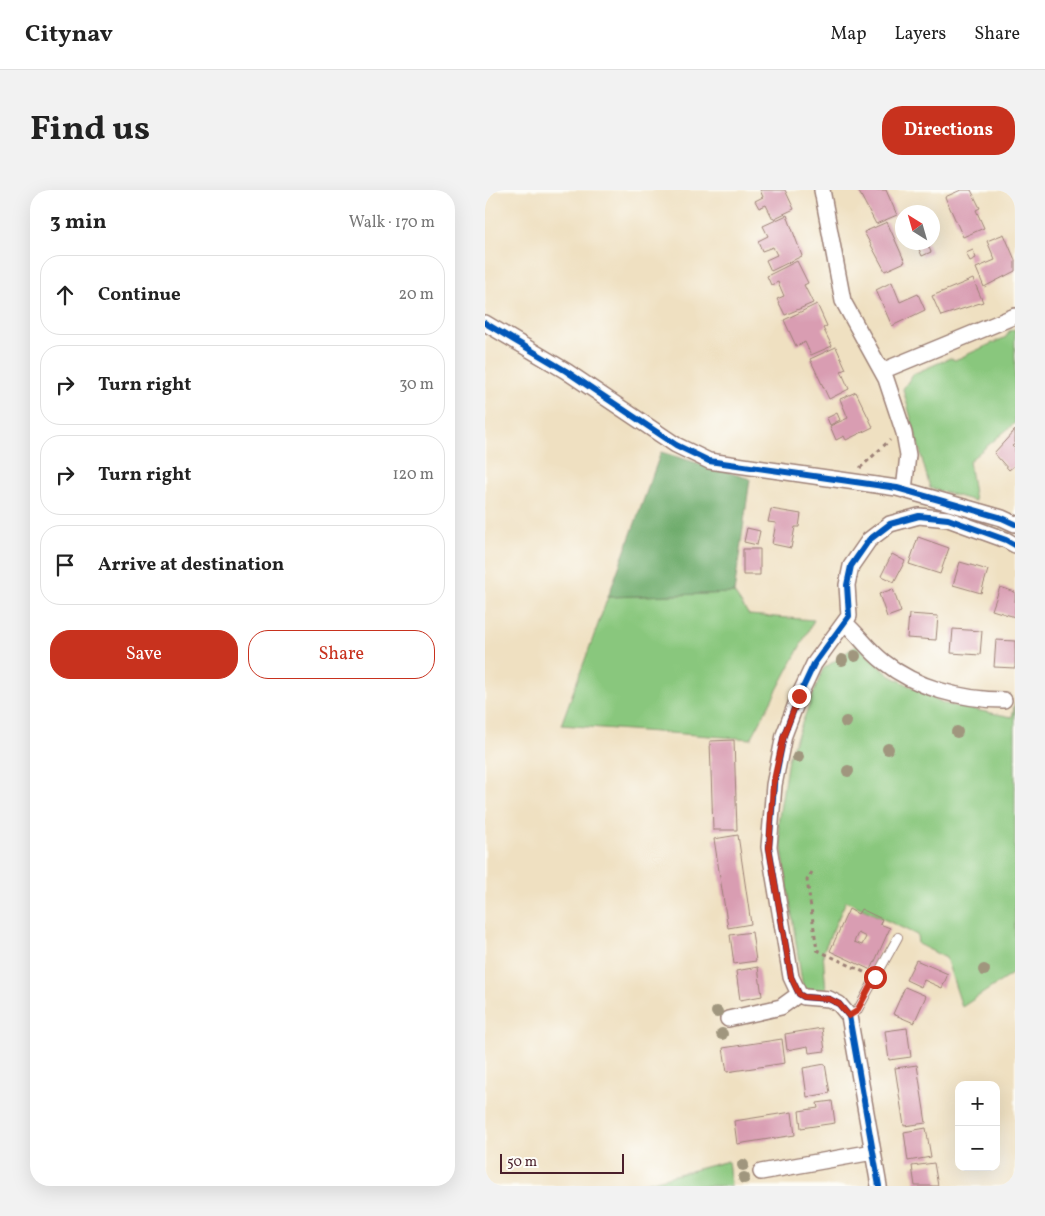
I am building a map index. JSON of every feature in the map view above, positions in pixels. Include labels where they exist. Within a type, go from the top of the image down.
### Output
[{"type":"street","points":[[822,190],[843,300],[882,371],[906,441],[909,455],[904,490]]},
{"type":"street","points":[[882,371],[1015,316]]},
{"type":"street","points":[[485,323],[566,370],[676,445],[709,461],[904,490],[1002,518],[1015,524]]},
{"type":"street","points":[[879,1186],[849,1016],[839,1004],[829,999],[804,997],[799,994],[791,977],[769,848],[773,785],[784,735],[813,664],[849,616],[847,585],[851,566],[869,540],[890,524],[919,516],[948,519],[1007,540],[1015,545]]},
{"type":"street","points":[[845,623],[883,661],[898,672],[946,692],[981,700],[1004,700]]},
{"type":"street","points":[[728,1020],[781,1006],[799,994]]},
{"type":"street","points":[[761,1172],[873,1152]]},
{"type":"lane","points":[[849,1016],[857,1011],[898,937]]},
{"type":"path","points":[[856,482],[857,470],[892,438],[906,441]]},
{"type":"path","points":[[812,872],[807,880],[817,950],[875,977]]},
{"type":"green space","points":[[1015,329],[1015,423],[969,461],[975,501],[930,488],[903,389],[913,374],[950,358],[955,360],[1006,337],[1009,331]]},
{"type":"green space","points":[[661,452],[750,479],[734,593],[608,597]]},
{"type":"green space","points":[[734,593],[749,615],[814,620],[751,739],[561,725],[608,597]]},
{"type":"green space","points":[[857,645],[889,675],[945,704],[1012,717],[1015,702],[1015,972],[962,1007],[946,958],[918,944],[917,935],[846,901],[823,952],[826,991],[803,989],[778,823],[788,759],[823,669]]},
{"type":"green space","points":[[728,1161],[731,1186],[633,1186]]},
{"type":"building","points":[[760,190],[785,190],[794,209],[773,219],[766,205],[759,208],[755,201],[763,197]]},
{"type":"building","points":[[858,190],[886,190],[895,210],[895,216],[876,224]]},
{"type":"building","points":[[961,190],[971,190],[980,208],[976,210],[984,228],[963,237],[945,197]]},
{"type":"building","points":[[787,215],[802,256],[771,271],[766,260],[777,255],[773,247],[762,251],[758,241],[768,236],[763,226]]},
{"type":"building","points":[[887,222],[895,240],[895,250],[900,250],[905,262],[885,271],[864,232]]},
{"type":"building","points":[[1004,234],[1015,260],[1015,271],[984,287],[976,268],[995,260],[987,241]]},
{"type":"building","points":[[919,250],[930,250],[931,252],[922,256]]},
{"type":"building","points":[[973,250],[976,258],[970,261],[966,253]]},
{"type":"building","points":[[797,261],[808,283],[804,285],[813,303],[785,315],[777,299],[784,296],[778,282],[771,285],[767,276]]},
{"type":"building","points":[[973,279],[983,302],[941,316],[932,296]]},
{"type":"building","points":[[892,282],[900,302],[918,294],[925,310],[892,326],[876,290]]},
{"type":"building","points":[[817,304],[827,326],[823,328],[832,346],[811,355],[805,342],[796,346],[784,320]]},
{"type":"building","points":[[836,347],[846,369],[841,371],[849,389],[829,399],[810,359]]},
{"type":"building","points":[[856,392],[873,427],[846,440],[844,436],[836,440],[830,426],[848,418],[840,399]]},
{"type":"building","points":[[837,413],[840,420],[830,425],[827,418]]},
{"type":"building","points":[[1015,430],[1015,444],[1012,446],[1015,449],[1015,465],[1009,470],[994,453]]},
{"type":"building","points":[[771,509],[801,514],[799,527],[795,527],[791,548],[772,544],[776,523],[768,522]]},
{"type":"building","points":[[747,528],[760,531],[757,545],[744,542]]},
{"type":"building","points":[[918,537],[949,548],[940,574],[909,564]]},
{"type":"building","points":[[743,549],[760,549],[760,575],[743,575]]},
{"type":"building","points":[[892,554],[905,561],[894,582],[881,576]]},
{"type":"building","points":[[960,562],[988,570],[981,593],[953,585]]},
{"type":"building","points":[[1000,587],[1015,592],[1015,617],[992,610]]},
{"type":"building","points":[[893,589],[901,612],[887,617],[879,594]]},
{"type":"building","points":[[909,614],[938,616],[936,640],[907,638]]},
{"type":"building","points":[[953,629],[982,631],[980,655],[951,653]]},
{"type":"building","points":[[996,640],[1015,641],[1015,668],[994,667]]},
{"type":"building","points":[[734,740],[737,830],[713,830],[710,741]]},
{"type":"building","points":[[738,835],[751,924],[728,928],[714,839]]},
{"type":"building","points":[[849,909],[858,914],[861,909],[882,919],[880,924],[890,928],[871,970],[830,951]],"holes":[[[858,933],[866,937],[862,945],[854,942]]]},
{"type":"building","points":[[752,932],[756,961],[734,964],[730,935]]},
{"type":"building","points":[[916,960],[948,974],[942,988],[924,980],[921,987],[906,980]]},
{"type":"building","points":[[758,967],[762,996],[740,1000],[736,971]]},
{"type":"building","points":[[905,987],[926,996],[914,1023],[893,1014]]},
{"type":"building","points":[[822,1028],[825,1051],[809,1053],[808,1046],[787,1050],[785,1034]]},
{"type":"building","points":[[907,1028],[911,1057],[889,1060],[885,1031]]},
{"type":"building","points":[[782,1039],[785,1063],[727,1072],[723,1048]]},
{"type":"building","points":[[825,1064],[830,1093],[807,1097],[803,1068]]},
{"type":"building","points":[[917,1065],[926,1123],[904,1126],[895,1068]]},
{"type":"building","points":[[832,1101],[835,1123],[801,1128],[799,1111],[818,1108],[817,1103]]},
{"type":"building","points":[[792,1112],[795,1135],[737,1144],[734,1121]]},
{"type":"building","points":[[926,1128],[931,1157],[908,1161],[904,1132]]},
{"type":"building","points":[[934,1163],[938,1186],[915,1186],[912,1166]]},
{"type":"cycle path","points":[[485,323],[566,371],[676,445],[709,461],[897,488],[1002,518],[1015,524]]},
{"type":"cycle path","points":[[879,1186],[849,1016],[839,1004],[829,999],[804,997],[799,994],[791,977],[769,847],[774,785],[784,735],[814,664],[849,616],[847,585],[851,566],[869,540],[890,524],[919,516],[948,519],[1015,545]]},
{"type":"route","points":[[799,696],[784,735],[773,785],[769,848],[791,977],[799,994],[804,997],[829,999],[839,1004],[849,1016],[857,1011],[875,977]]}]
